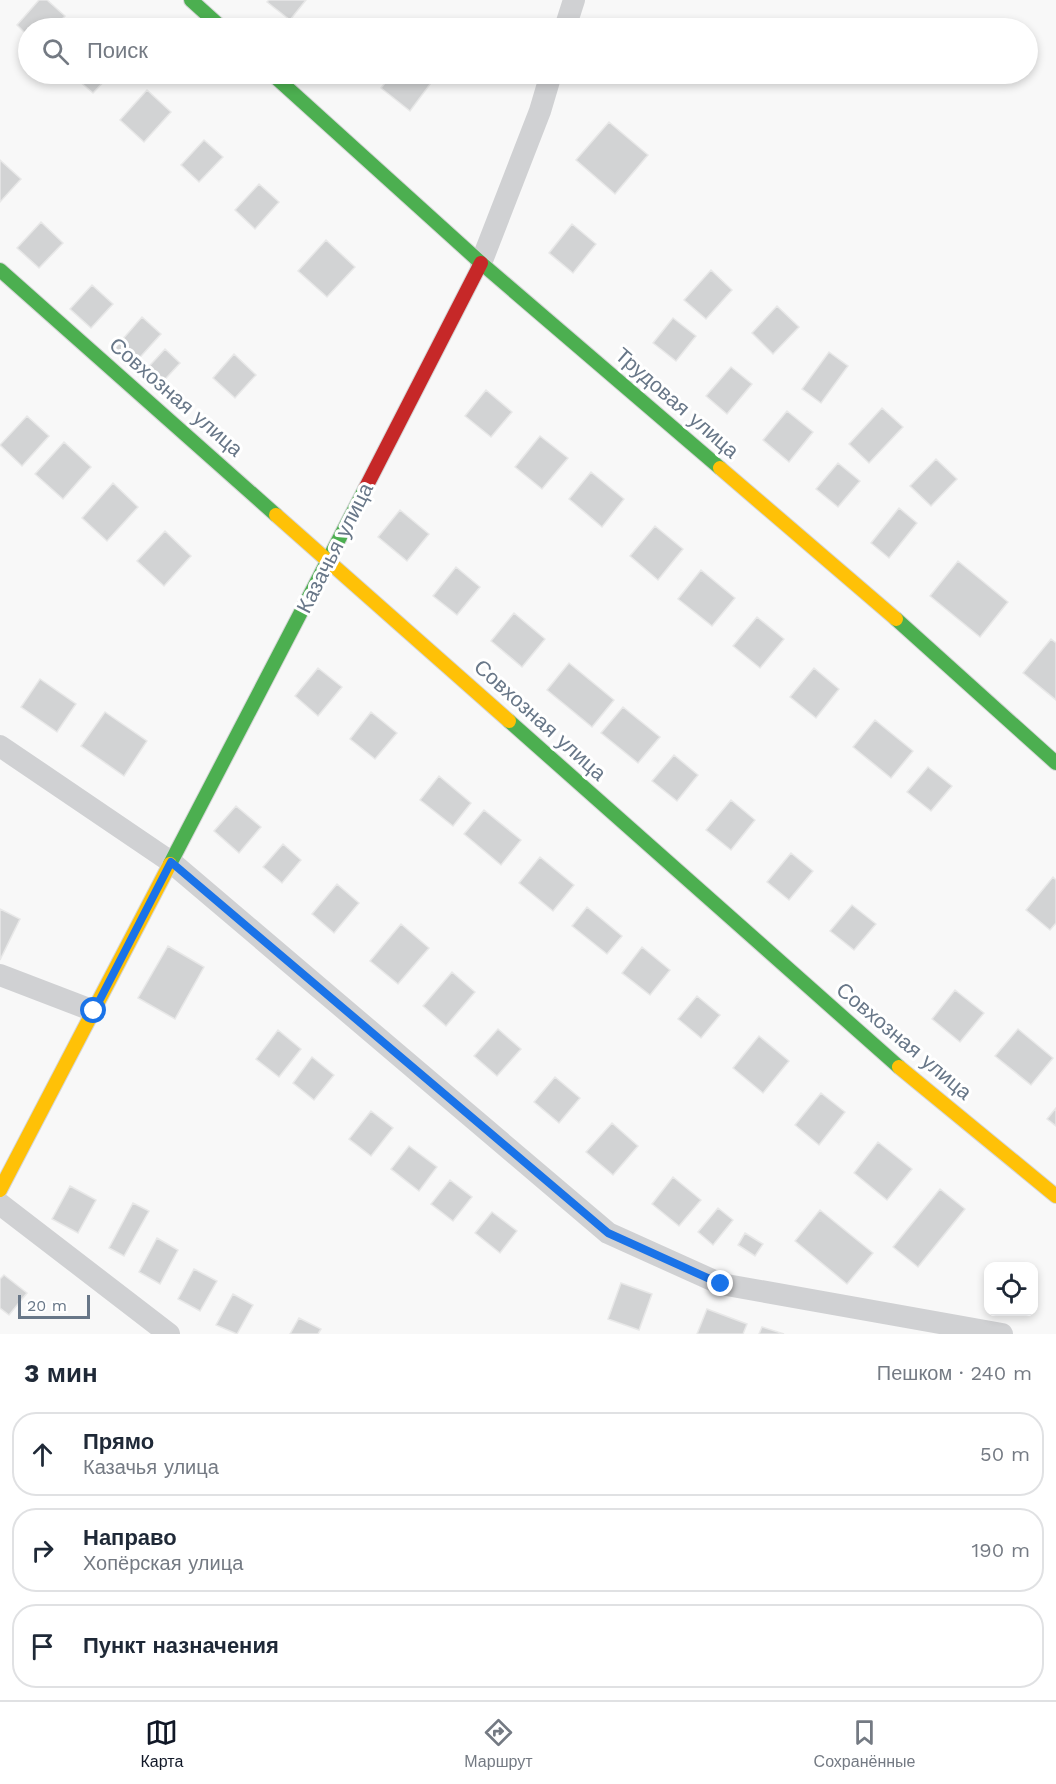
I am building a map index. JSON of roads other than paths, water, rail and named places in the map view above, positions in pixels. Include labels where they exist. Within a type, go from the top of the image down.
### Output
[{"type":"street","points":[[191,0],[211,18]]},
{"type":"street","points":[[568,18],[574,0]]},
{"type":"street","name":"Трудовая улица","points":[[283,84],[481,262],[908,629],[1056,763]]},
{"type":"street","name":"Казачья улица","points":[[0,1190],[330,560],[481,262],[540,111],[548,84]]},
{"type":"street","name":"Совхозная улица","points":[[0,270],[330,560],[885,1055],[1056,1196]]},
{"type":"street","points":[[0,746],[171,862],[608,1233],[721,1284],[1002,1334]]},
{"type":"street","points":[[0,975],[94,1011]]},
{"type":"street","points":[[0,1204],[169,1334]]}]
